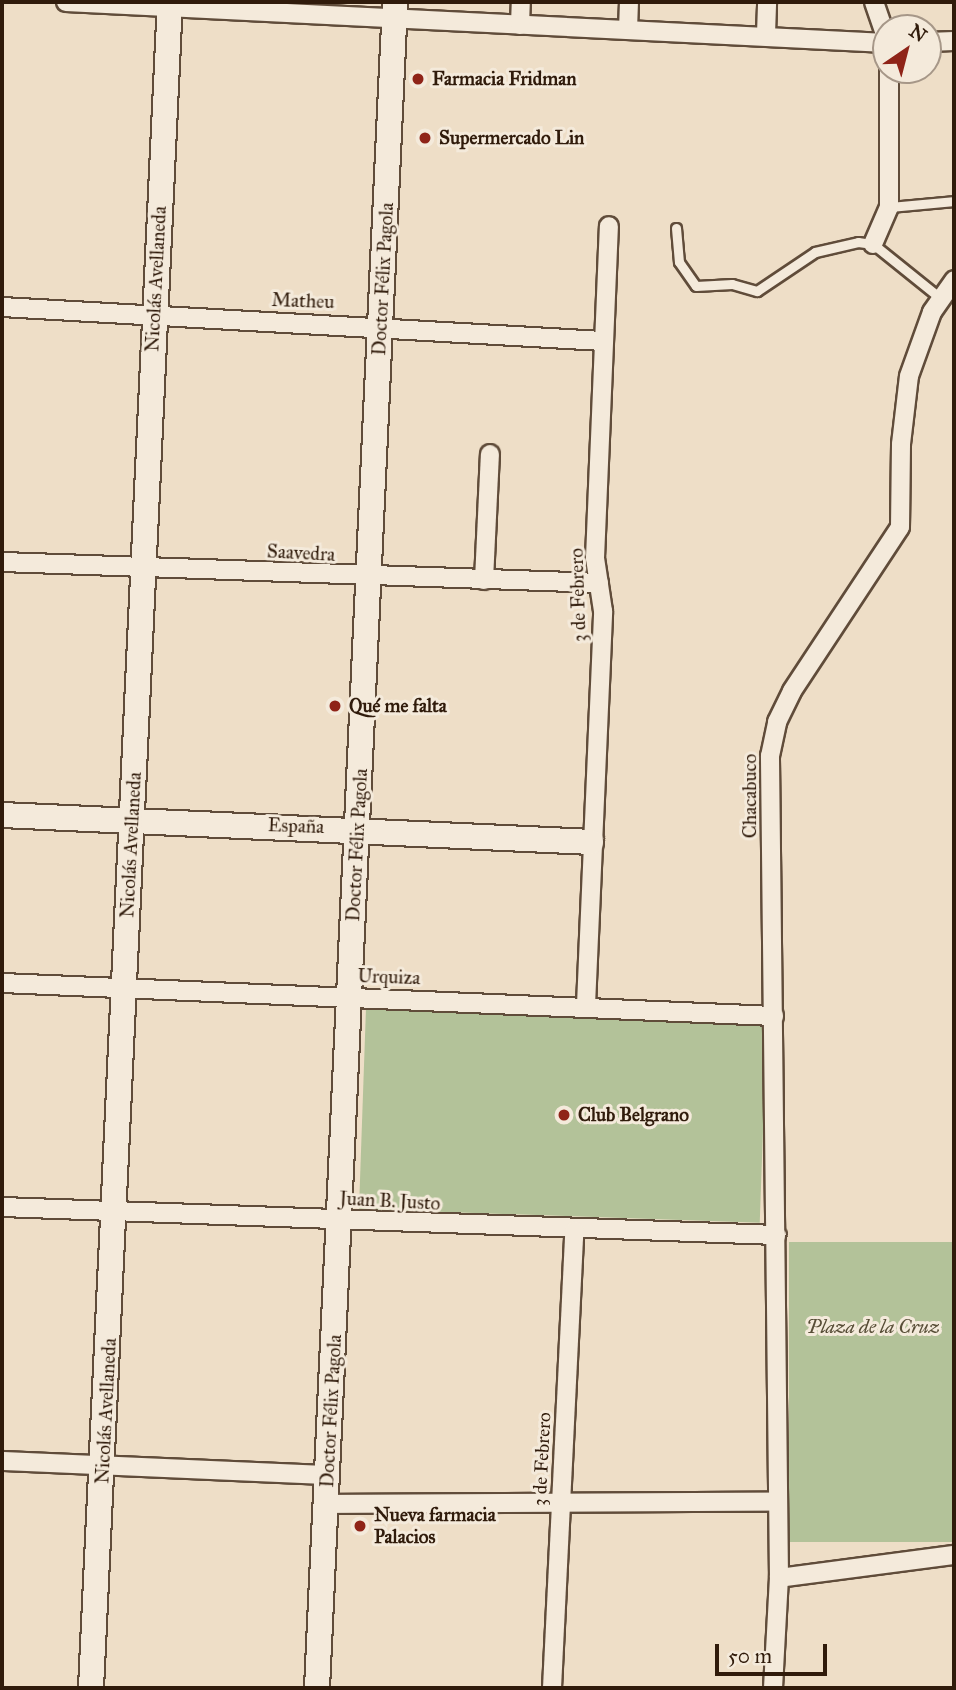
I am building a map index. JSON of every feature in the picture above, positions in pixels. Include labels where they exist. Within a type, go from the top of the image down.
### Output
[{"type":"street","points":[[66,2],[395,11],[520,25],[766,34],[872,42]]},
{"type":"street","points":[[520,25],[521,2]]},
{"type":"street","points":[[628,30],[629,2]]},
{"type":"street","points":[[766,34],[767,2]]},
{"type":"street","name":"Nicolás Avellaneda","points":[[91,1688],[170,5]]},
{"type":"street","name":"Doctor Félix Pagola","points":[[317,1688],[341,1219],[395,11]]},
{"type":"street","points":[[873,244],[889,206],[889,84]]},
{"type":"street","name":"3 de Febrero","points":[[586,1006],[590,842],[603,611],[596,558],[609,226]]},
{"type":"street","name":"Chacabuco","points":[[773,1688],[779,1578],[773,735],[792,691],[900,527],[904,407],[909,376],[939,297],[954,280]]},
{"type":"street","name":"Matheu","points":[[2,307],[154,317],[381,325],[603,341]]},
{"type":"street","points":[[484,580],[490,454]]},
{"type":"street","name":"Saavedra","points":[[2,562],[599,583]]},
{"type":"street","name":"España","points":[[2,815],[357,828],[590,842]]},
{"type":"street","name":"Urquiza","points":[[2,982],[774,1016]]},
{"type":"street","name":"Juan B. Justo","points":[[2,1207],[114,1214],[341,1219],[574,1231],[776,1235]]},
{"type":"street","name":"3 de Febrero","points":[[552,1688],[574,1231]]},
{"type":"street","points":[[2,1461],[328,1475]]},
{"type":"street","points":[[326,1504],[778,1502]]},
{"type":"street","points":[[779,1578],[954,1555]]},
{"type":"lane","points":[[889,206],[954,201]]},
{"type":"lane","points":[[676,228],[683,271],[696,286],[708,288],[732,284],[757,291],[831,245],[873,244],[939,297]]},
{"type":"green space","name":"Club Belgrano","points":[[366,1008],[767,1022],[760,1223],[359,1209]]},
{"type":"green space","name":"Plaza de la Cruz","points":[[789,1242],[954,1242],[954,1542],[789,1542]]},
{"type":"place","name":"Farmacia Fridman","points":[[418,79]]},
{"type":"place","name":"Supermercado Lin","points":[[425,138]]},
{"type":"place","name":"Qué me falta","points":[[335,706]]},
{"type":"place","name":"Club Belgrano","points":[[564,1115]]},
{"type":"place","name":"Nueva farmacia Palacios","points":[[360,1526]]}]
